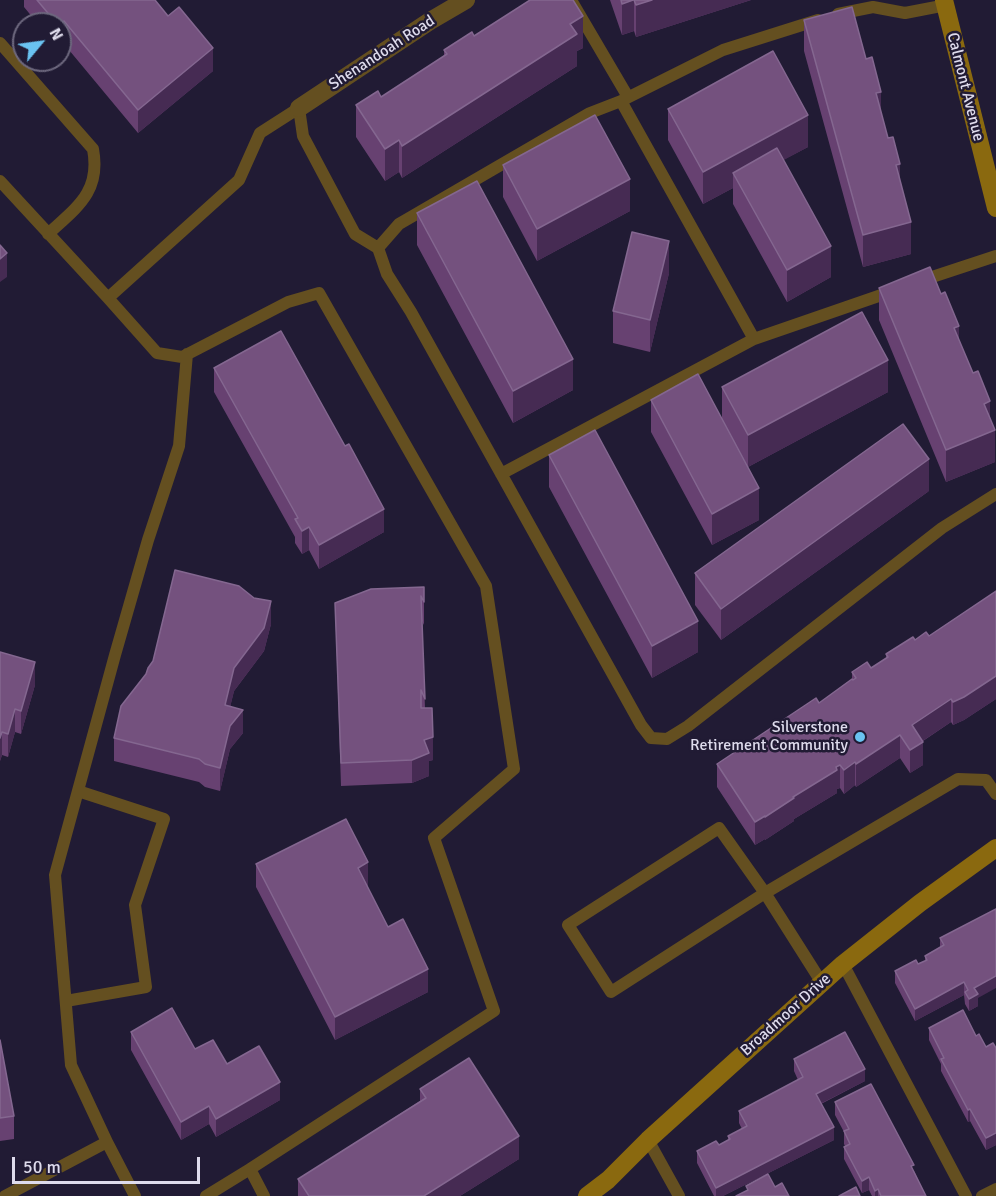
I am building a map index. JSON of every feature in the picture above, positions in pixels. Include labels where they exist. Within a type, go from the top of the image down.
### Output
[{"type":"street","name":"Shenandoah Road","points":[[299,108],[430,21],[466,0]]},
{"type":"street","name":"Calmont Avenue","points":[[945,3],[990,165],[996,208]]},
{"type":"street","name":"Broadmoor Drive","points":[[587,1196],[608,1180],[648,1140],[843,964],[920,903],[996,848]]},
{"type":"lane","points":[[571,0],[754,339]]},
{"type":"lane","points":[[378,248],[399,224],[590,113],[624,99],[723,50],[839,13],[873,7],[905,13],[945,3]]},
{"type":"lane","points":[[0,43],[93,149],[96,163],[95,179],[88,194],[75,210],[48,234]]},
{"type":"lane","points":[[108,298],[239,180],[260,133],[299,108],[303,136],[355,234],[378,248],[387,274],[411,312],[641,725],[651,738],[667,739],[688,726],[942,528],[996,494]]},
{"type":"lane","points":[[0,181],[157,353],[182,357],[288,302],[320,294],[486,586],[514,769],[434,838],[494,1011],[206,1196]]},
{"type":"lane","points":[[501,474],[754,339],[996,256]]},
{"type":"lane","points":[[135,1196],[71,1065],[56,874],[142,563],[179,446],[187,354]]},
{"type":"lane","points":[[822,982],[765,893],[719,828],[568,925],[611,992],[765,893],[958,779],[986,780],[996,794]]},
{"type":"lane","points":[[66,1001],[146,987],[135,905],[164,819],[78,791]]},
{"type":"lane","points":[[843,964],[966,1196]]},
{"type":"lane","points":[[648,1140],[679,1196]]},
{"type":"lane","points":[[5,1196],[107,1142]]},
{"type":"lane","points":[[250,1169],[264,1196]]},
{"type":"lane","points":[[982,1196],[996,1189]]},
{"type":"building","points":[[37,0],[155,0],[168,16],[179,7],[213,48],[138,110],[72,31],[72,12],[47,12]]},
{"type":"building","points":[[530,0],[573,0],[583,16],[570,24],[577,34],[402,146],[399,140],[385,149],[356,105],[378,91],[381,97],[447,54],[444,50],[472,32],[474,36]]},
{"type":"building","points":[[621,0],[633,0],[622,4]]},
{"type":"building","points":[[634,0],[652,0],[636,5]]},
{"type":"building","points":[[852,7],[866,59],[872,57],[881,92],[876,93],[888,138],[893,137],[900,164],[896,165],[911,222],[863,235],[804,20]]},
{"type":"building","points":[[773,51],[808,115],[703,172],[668,109]]},
{"type":"building","points":[[595,115],[630,179],[537,229],[503,165]]},
{"type":"building","points":[[777,148],[831,246],[787,270],[733,173]]},
{"type":"building","points":[[477,181],[573,359],[513,391],[417,213]]},
{"type":"building","points":[[632,232],[669,241],[650,320],[613,311]]},
{"type":"building","points":[[0,245],[7,253],[0,259]]},
{"type":"building","points":[[930,267],[941,294],[945,292],[959,326],[954,328],[973,373],[978,371],[990,401],[984,404],[995,430],[946,450],[879,288]]},
{"type":"building","points":[[862,312],[888,360],[748,435],[722,387]]},
{"type":"building","points":[[281,331],[345,446],[349,444],[384,509],[319,545],[309,527],[302,531],[295,519],[298,518],[214,368]]},
{"type":"building","points":[[698,374],[759,488],[712,514],[651,400]]},
{"type":"building","points":[[903,424],[929,459],[721,609],[695,573]]},
{"type":"building","points":[[595,430],[698,621],[652,646],[549,455]]},
{"type":"building","points":[[175,570],[239,586],[254,598],[271,601],[264,628],[234,668],[225,705],[243,710],[230,726],[220,768],[205,764],[199,759],[114,738],[121,706],[146,674],[153,661]]},
{"type":"building","points":[[424,587],[424,602],[421,596],[425,699],[421,690],[421,708],[432,708],[433,737],[424,740],[429,753],[412,760],[341,763],[335,603],[371,589]]},
{"type":"building","name":"Silverstone Retirement Community","points":[[996,591],[996,676],[964,697],[953,702],[951,699],[912,725],[923,742],[910,750],[900,735],[844,770],[840,765],[836,767],[837,770],[755,822],[717,764],[816,698],[819,703],[856,678],[852,672],[867,662],[871,668],[888,657],[886,654],[913,637],[915,640],[926,632],[929,636]]},
{"type":"building","points":[[0,652],[35,662],[21,711],[15,709],[8,734],[2,732],[0,738]]},
{"type":"building","points":[[346,819],[368,862],[358,868],[388,927],[403,919],[428,969],[335,1017],[256,864]]},
{"type":"building","points":[[996,909],[996,976],[974,988],[978,994],[969,999],[965,992],[968,990],[964,982],[915,1009],[895,971],[916,960],[918,964],[927,960],[925,956],[944,945],[940,938]]},
{"type":"building","points":[[172,1008],[195,1049],[213,1040],[227,1064],[259,1046],[280,1082],[216,1119],[209,1106],[181,1122],[131,1032]]},
{"type":"building","points":[[963,1010],[976,1036],[979,1034],[986,1047],[993,1043],[996,1048],[996,1133],[986,1138],[941,1059],[944,1058],[929,1028]]},
{"type":"building","points":[[845,1032],[865,1069],[816,1094],[834,1127],[716,1188],[697,1151],[716,1141],[719,1145],[730,1139],[728,1136],[747,1126],[739,1111],[803,1077],[794,1059]]},
{"type":"building","points":[[0,1040],[14,1116],[0,1118]]},
{"type":"building","points":[[469,1058],[519,1136],[424,1196],[309,1196],[298,1179],[426,1098],[420,1089]]},
{"type":"building","points":[[871,1084],[914,1165],[911,1166],[926,1196],[881,1196],[878,1189],[875,1191],[869,1177],[862,1181],[844,1147],[850,1144],[844,1131],[849,1129],[835,1102]]},
{"type":"building","points":[[768,1174],[775,1187],[782,1183],[789,1196],[736,1196],[748,1190],[746,1186]]},
{"type":"building","points":[[856,1187],[860,1196],[839,1196]]},
{"type":"place","name":"Silverstone Retirement Community","points":[[860,737]]}]
